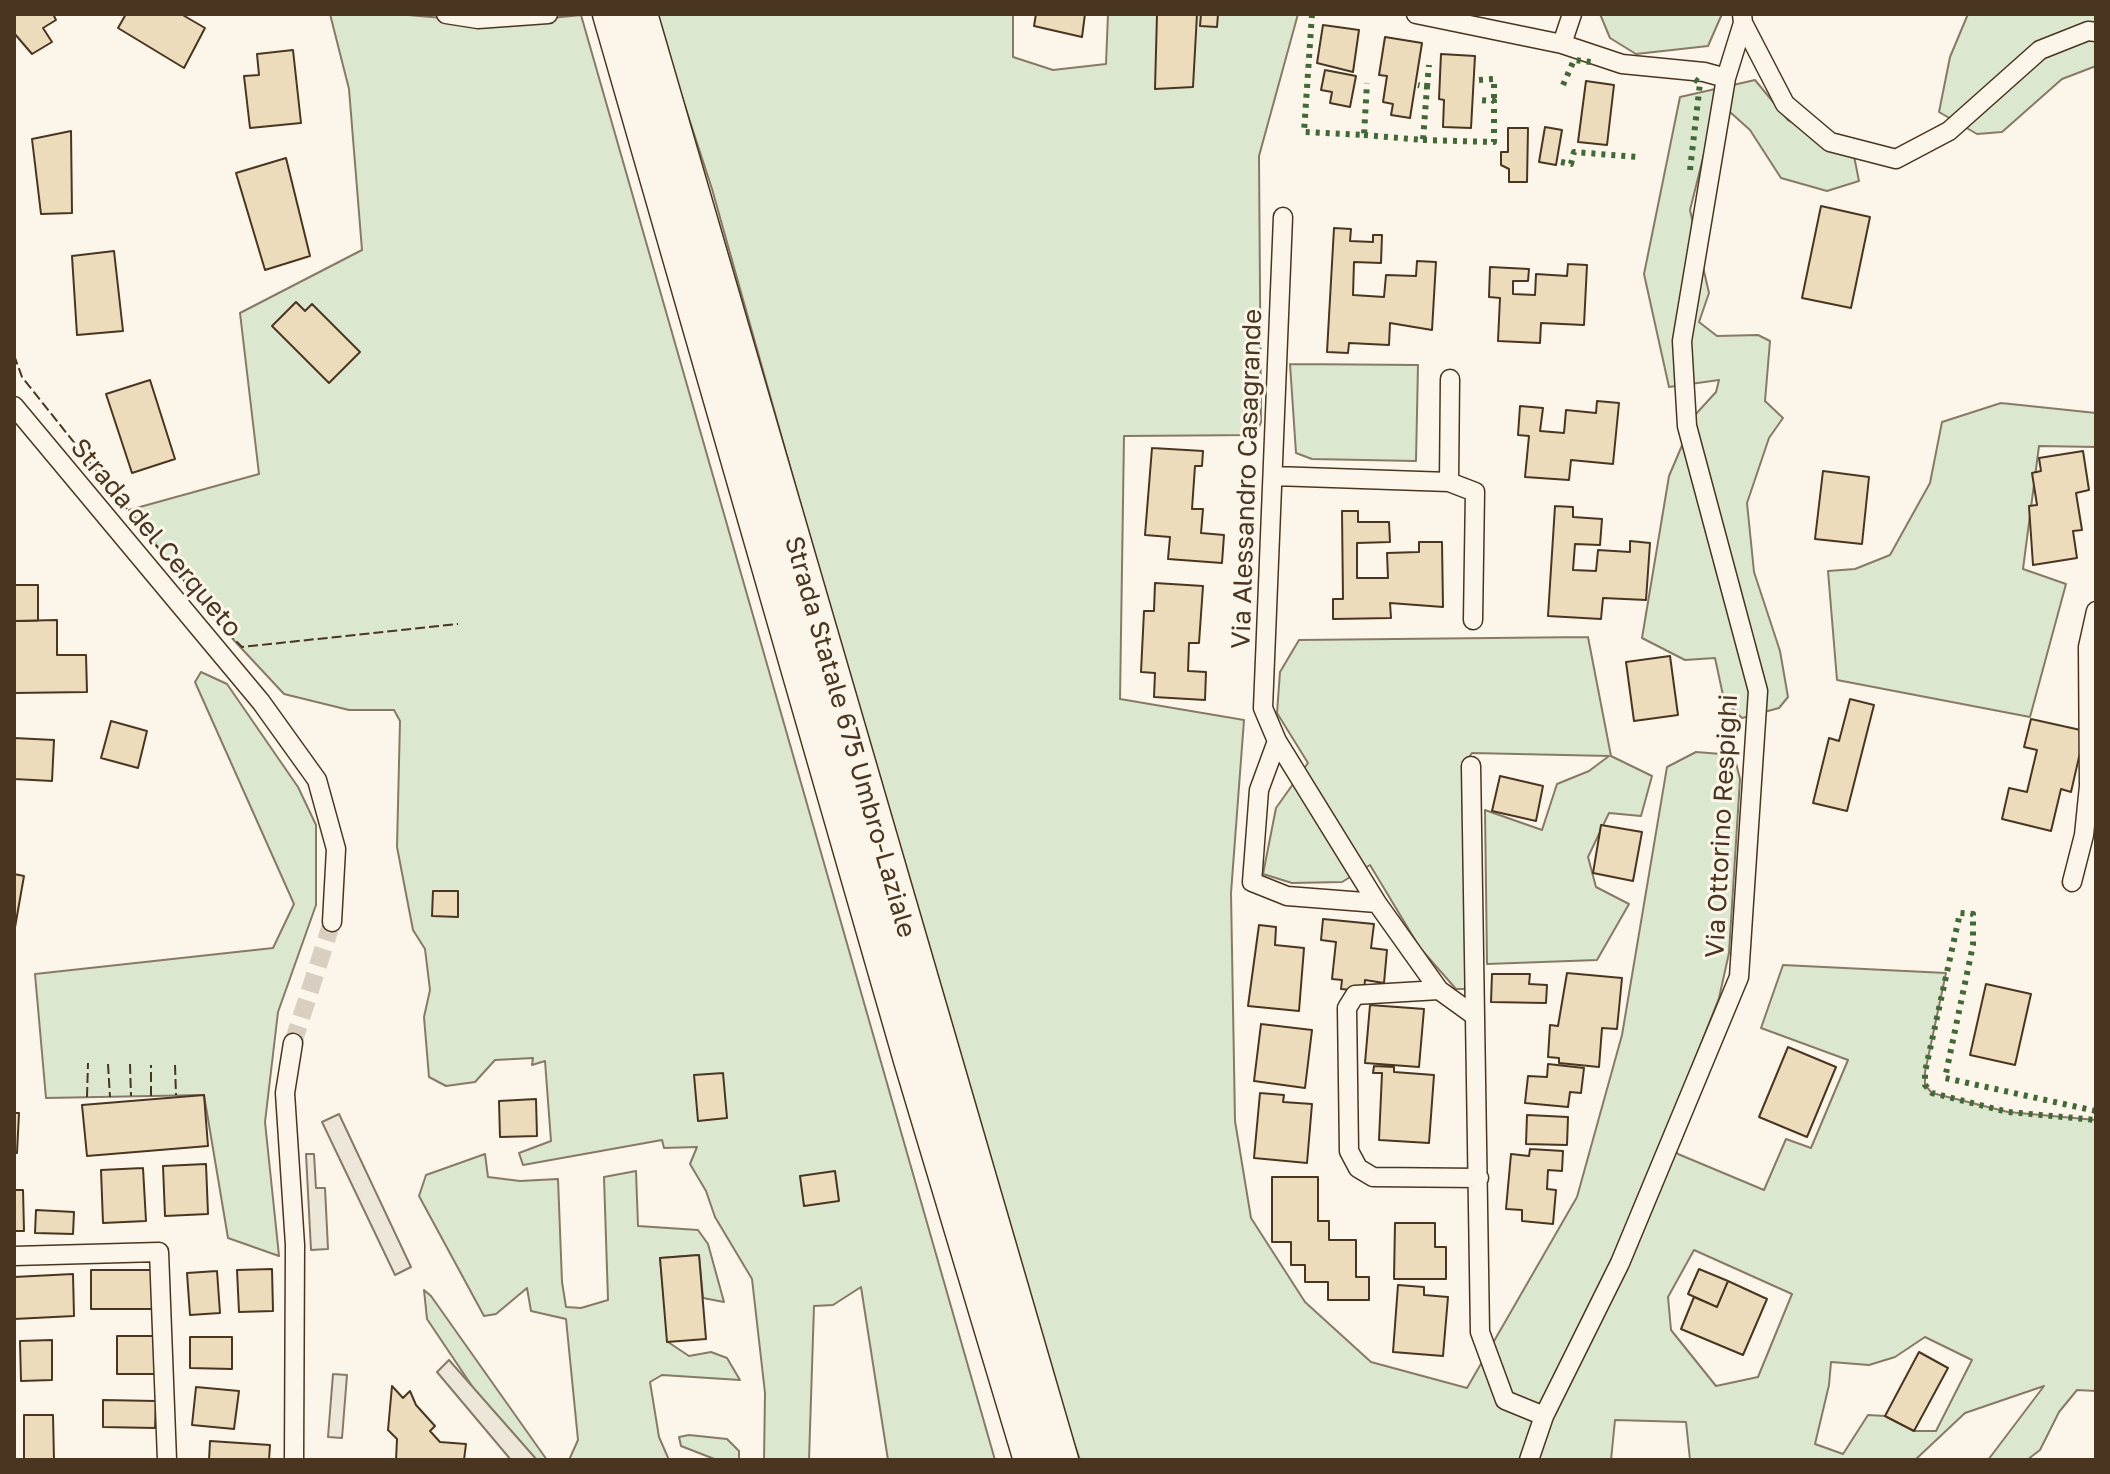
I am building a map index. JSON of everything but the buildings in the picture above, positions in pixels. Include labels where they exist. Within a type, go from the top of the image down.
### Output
[{"type":"highway","name":"Strada Statale 675 Umbro-Laziale","points":[[610,14],[911,1060],[1031,1460]]},
{"type":"highway","name":"Strada Statale 675 Umbro-Laziale","points":[[640,14],[1061,1460]]},
{"type":"street","points":[[446,14],[478,19],[548,14]]},
{"type":"street","points":[[1416,14],[1562,44],[1622,64],[1726,78]]},
{"type":"street","points":[[1562,44],[1572,14]]},
{"type":"street","points":[[1743,18],[1785,104],[1830,142],[1896,159],[1949,131],[2040,50],[2091,26]]},
{"type":"street","name":"Via Ottorino Respighi","points":[[1529,1460],[1544,1416],[1620,1263],[1739,977],[1758,691],[1687,426],[1682,341],[1726,78],[1743,18]]},
{"type":"street","name":"Via Alessandro Casagrande","points":[[1283,217],[1263,708],[1277,741],[1377,903],[1439,990],[1475,1016]]},
{"type":"street","points":[[1449,482],[1450,379]]},
{"type":"street","name":"Strada del Cerqueto","points":[[14,406],[261,702],[317,780],[336,849],[332,922]]},
{"type":"street","points":[[1274,476],[1449,482],[1475,492],[1473,620]]},
{"type":"street","points":[[2072,882],[2084,835],[2089,786],[2088,647],[2096,611]]},
{"type":"street","points":[[1277,741],[1259,790],[1252,882],[1287,896],[1377,903]]},
{"type":"street","points":[[1471,766],[1480,1332],[1505,1400],[1544,1416]]},
{"type":"street","points":[[1439,990],[1355,995],[1347,1008],[1349,1151],[1358,1168],[1373,1177],[1479,1178]]},
{"type":"street","points":[[293,1043],[285,1093],[295,1245],[294,1460]]},
{"type":"street","points":[[14,1256],[159,1252],[167,1460]]},
{"type":"green space","points":[[330,14],[397,14],[500,23],[581,15],[995,1460],[888,1460],[861,1287],[833,1305],[814,1306],[809,1460],[764,1460],[765,1393],[752,1279],[715,1217],[706,1191],[690,1164],[697,1147],[664,1148],[662,1140],[523,1165],[519,1153],[551,1141],[545,1061],[532,1065],[533,1058],[495,1060],[475,1082],[446,1086],[429,1077],[424,1017],[430,990],[425,949],[413,930],[397,847],[400,721],[394,710],[349,710],[284,694],[216,621],[129,510],[259,474],[240,313],[362,250],[349,89]]},
{"type":"green space","points":[[655,14],[1013,14],[1013,57],[1053,70],[1106,64],[1108,14],[1298,14],[1259,156],[1261,422],[1256,435],[1124,436],[1120,699],[1244,720],[1231,893],[1235,1121],[1251,1218],[1305,1302],[1371,1362],[1467,1388],[1577,1197],[1622,1035],[1667,767],[1696,752],[1734,755],[1740,779],[1729,953],[1719,998],[1665,1135],[1678,1154],[1764,1190],[1786,1139],[1811,1148],[1848,1060],[1761,1028],[1783,965],[1946,973],[1925,1072],[1925,1085],[1932,1093],[2008,1112],[2096,1120],[2096,1391],[2077,1390],[2059,1412],[2040,1450],[2027,1460],[1988,1460],[2044,1386],[1965,1413],[1915,1460],[1690,1460],[1686,1422],[1615,1420],[1611,1460],[1080,1460],[1024,1300],[712,189]],"holes":[[[1694,1250],[1792,1294],[1758,1377],[1716,1386],[1671,1330],[1668,1297]],[[1925,1337],[1972,1360],[1936,1431],[1914,1431],[1885,1416],[1868,1415],[1843,1454],[1815,1444],[1829,1385],[1831,1362],[1869,1365],[1895,1357]]]},
{"type":"green space","points":[[1600,14],[1722,14],[1708,46],[1636,54],[1610,38]]},
{"type":"green space","points":[[1968,14],[2096,14],[2096,66],[2062,79],[2002,132],[1977,134],[1939,112],[1950,57]]},
{"type":"green space","points":[[1755,80],[1788,120],[1854,156],[1859,181],[1827,191],[1781,178],[1750,130],[1730,112],[1707,142],[1690,210],[1709,293],[1699,322],[1717,336],[1758,335],[1770,341],[1765,401],[1783,418],[1769,438],[1747,503],[1754,572],[1780,651],[1788,697],[1779,708],[1742,718],[1724,700],[1715,658],[1685,660],[1642,638],[1669,476],[1695,415],[1716,392],[1719,380],[1669,387],[1644,274],[1680,97]]},
{"type":"green space","points":[[1290,364],[1418,365],[1416,461],[1312,459],[1296,453]]},
{"type":"green space","points":[[2001,403],[2096,413],[2096,447],[2039,446],[2023,569],[2066,584],[2030,717],[1837,680],[1828,571],[1855,569],[1890,555],[1930,483],[1942,422]]},
{"type":"green space","points":[[1588,637],[1611,756],[1652,776],[1641,816],[1609,813],[1588,857],[1596,887],[1629,904],[1597,960],[1487,964],[1485,810],[1542,830],[1557,784],[1589,771],[1609,756],[1472,753],[1462,766],[1466,989],[1456,989],[1420,948],[1370,865],[1342,882],[1292,883],[1263,874],[1276,808],[1308,763],[1277,713],[1280,672],[1299,640]]},
{"type":"green space","points":[[201,672],[227,684],[298,787],[316,825],[316,905],[278,1012],[265,1122],[279,1256],[228,1238],[204,1095],[46,1098],[35,974],[273,948],[294,904],[195,682]]},
{"type":"green space","points":[[485,1154],[488,1177],[520,1181],[558,1179],[562,1282],[566,1307],[581,1308],[608,1300],[604,1177],[636,1171],[638,1226],[698,1230],[708,1244],[724,1302],[703,1298],[699,1255],[660,1258],[668,1342],[689,1356],[711,1352],[727,1358],[740,1380],[662,1375],[650,1382],[659,1437],[669,1460],[569,1460],[578,1440],[566,1319],[531,1311],[527,1288],[496,1314],[484,1316],[419,1196],[426,1175]]},
{"type":"green space","points":[[424,1290],[547,1460],[528,1460],[480,1398],[427,1319]]},
{"type":"green space","points":[[689,1435],[727,1439],[739,1451],[739,1460],[717,1460],[681,1446],[679,1437]]},
{"type":"shaded area","points":[[339,1114],[411,1267],[395,1275],[322,1122]]},
{"type":"shaded area","points":[[306,1154],[314,1154],[316,1188],[325,1188],[328,1249],[311,1250]]},
{"type":"shaded area","points":[[449,1360],[537,1460],[511,1460],[437,1372]]},
{"type":"shaded area","points":[[333,1374],[347,1375],[342,1438],[328,1437]]},
{"type":"tunnel","points":[[293,1043],[332,922]]},
{"type":"hedge","points":[[1312,14],[1304,132],[1364,135],[1367,83]]},
{"type":"hedge","points":[[1563,85],[1574,60],[1591,62]]},
{"type":"hedge","points":[[1427,87],[1429,65]]},
{"type":"hedge","points":[[1690,170],[1700,83],[1693,78]]},
{"type":"hedge","points":[[1479,80],[1494,79],[1494,101]]},
{"type":"hedge","points":[[1364,135],[1423,140],[1427,87],[1418,85]]},
{"type":"hedge","points":[[1423,140],[1494,142],[1494,101],[1480,100]]},
{"type":"hedge","points":[[1561,162],[1571,164],[1574,152],[1638,157]]},
{"type":"hedge","points":[[2096,1111],[1945,1078],[1973,945],[1973,914],[1960,913],[1925,1072],[1925,1085],[1932,1093],[2008,1112],[2096,1120]]},
{"type":"fence","points":[[14,355],[22,377],[216,621],[242,647],[458,624]]},
{"type":"fence","points":[[87,1097],[88,1063]]},
{"type":"fence","points":[[108,1064],[110,1097]]},
{"type":"fence","points":[[130,1064],[131,1096]]},
{"type":"fence","points":[[151,1065],[151,1096]]},
{"type":"fence","points":[[175,1065],[176,1095]]}]
